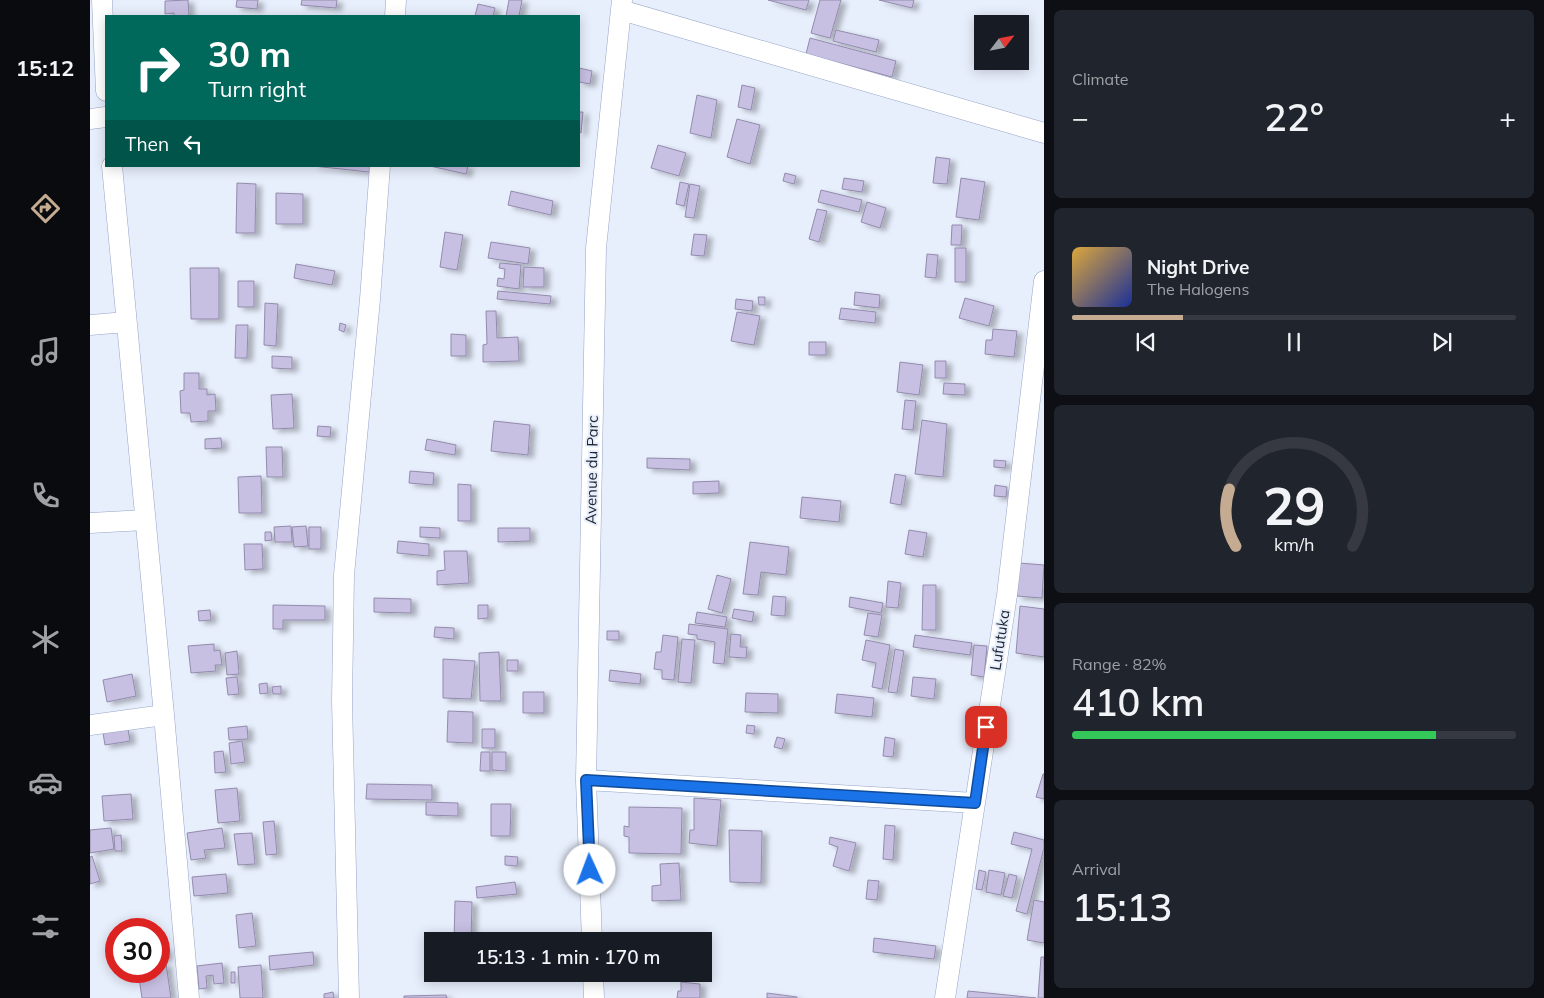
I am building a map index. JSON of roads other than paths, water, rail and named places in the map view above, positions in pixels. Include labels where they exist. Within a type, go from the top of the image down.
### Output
[{"type":"street","points":[[102,0],[105,68]]},
{"type":"street","points":[[395,15],[396,0]]},
{"type":"street","points":[[622,5],[1044,133]]},
{"type":"street","name":"Avenue du Parc","points":[[592,932],[586,780],[596,248],[622,5]]},
{"type":"street","points":[[90,119],[105,117]]},
{"type":"street","points":[[112,167],[189,998]]},
{"type":"street","points":[[349,998],[342,701],[344,575],[370,299],[380,167]]},
{"type":"street","name":"Lufutuka","points":[[945,998],[1007,595],[1044,280]]},
{"type":"street","points":[[90,325],[126,322]]},
{"type":"street","points":[[90,523],[145,520]]},
{"type":"street","points":[[90,725],[164,715]]},
{"type":"street","points":[[586,780],[975,803]]},
{"type":"street","points":[[593,982],[594,998]]}]
